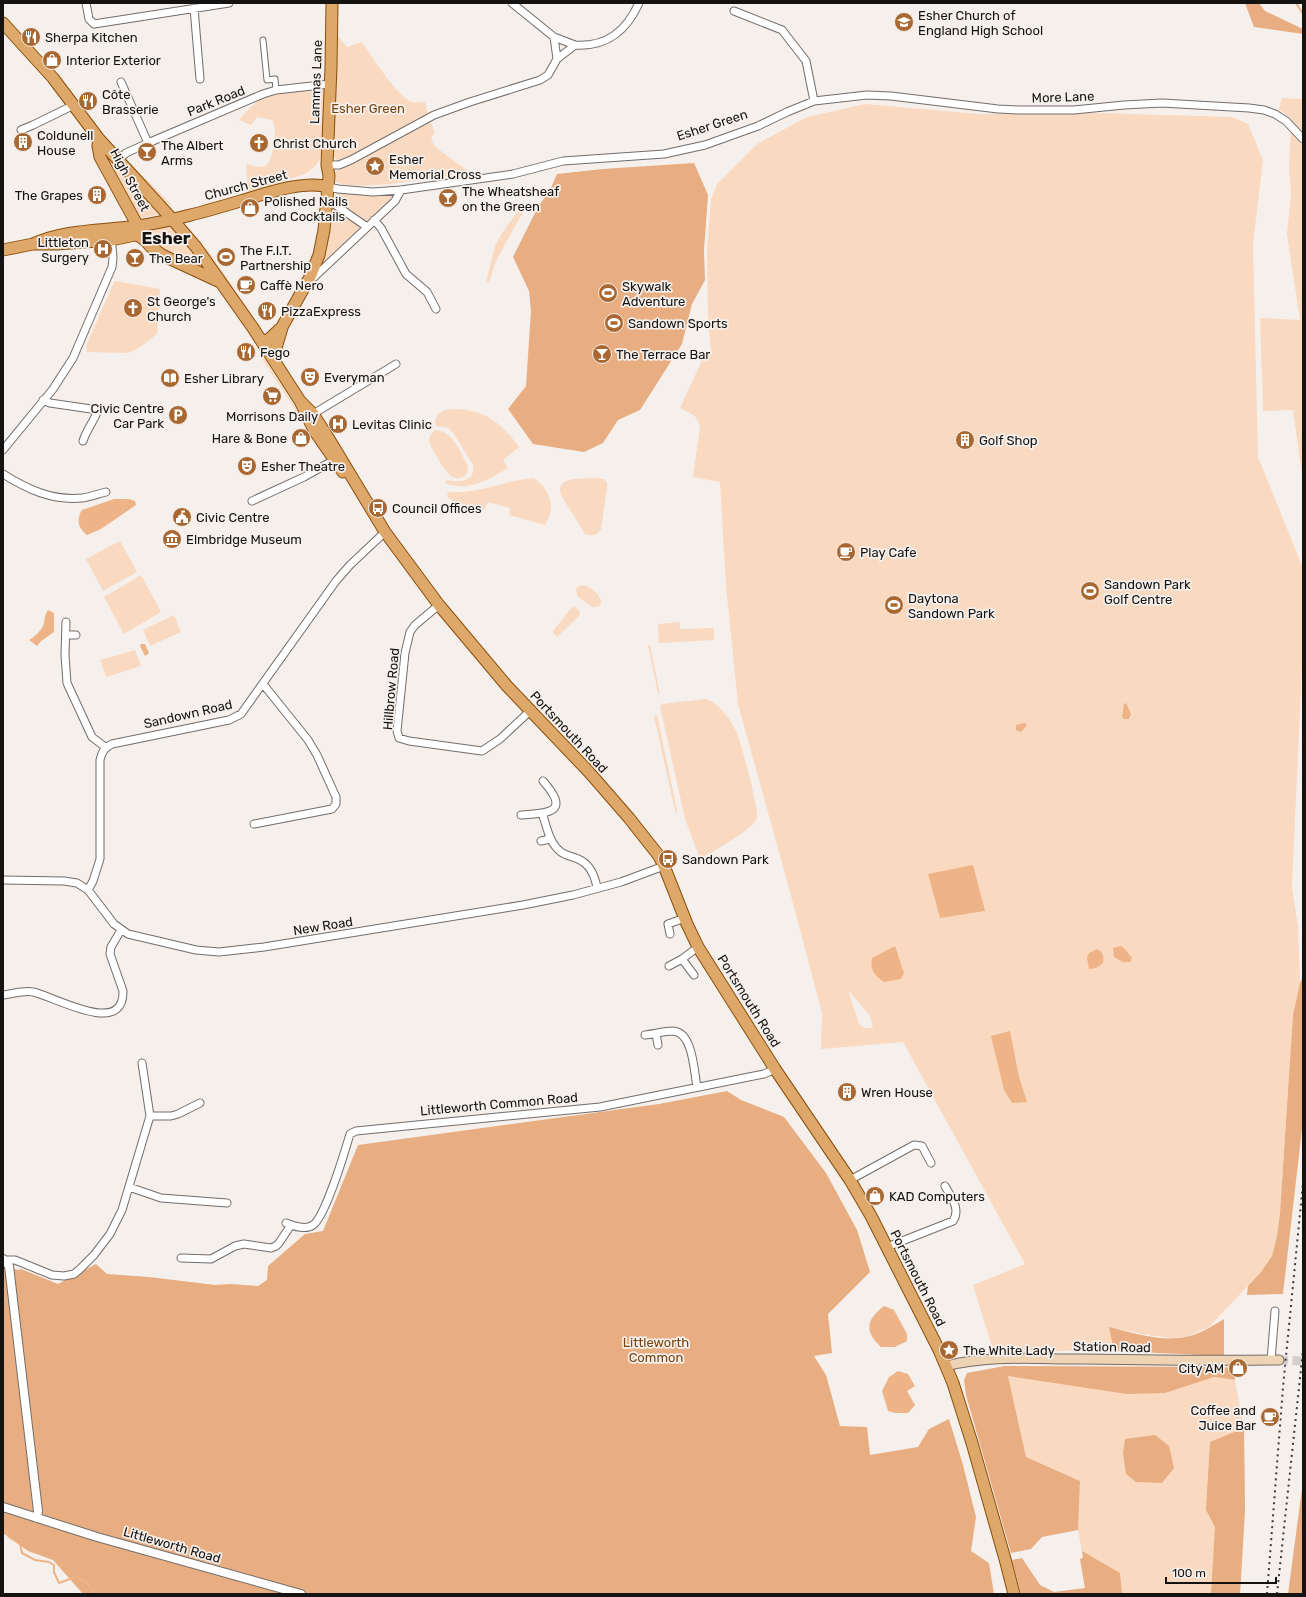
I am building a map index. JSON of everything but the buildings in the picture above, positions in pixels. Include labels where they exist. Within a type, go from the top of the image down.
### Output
[{"type":"main road","name":"Lammas Lane","points":[[328,187],[327,165],[332,3]]},
{"type":"main road","name":"High Street","points":[[3,23],[53,78],[99,139],[172,219],[222,283],[273,358],[300,402],[314,430],[337,458]]},
{"type":"main road","name":"High Street","points":[[99,139],[98,146],[100,157],[146,241],[162,255],[222,283]]},
{"type":"main road","points":[[304,186],[319,177],[327,165]]},
{"type":"main road","name":"Church Street","points":[[33,244],[55,235],[138,226],[172,219],[296,186],[322,185],[328,187]]},
{"type":"main road","points":[[304,186],[315,192],[326,202]]},
{"type":"main road","points":[[273,358],[282,327],[306,285],[319,255],[324,230],[328,187]]},
{"type":"main road","points":[[3,250],[33,244],[57,244],[112,240],[134,235],[139,236],[146,241]]},
{"type":"main road","points":[[261,340],[267,341],[282,327]]},
{"type":"main road","name":"High Street","points":[[300,402],[313,414],[337,458]]},
{"type":"main road","name":"Portsmouth Road","points":[[337,458],[341,470],[355,484],[385,532],[439,605],[499,678],[589,772],[628,818],[664,866],[698,947],[775,1069],[850,1180],[887,1247],[946,1366],[972,1443],[1014,1594]]},
{"type":"main road","name":"Station Road","points":[[946,1366],[964,1362],[1004,1359],[1275,1360]]},
{"type":"street","points":[[86,3],[89,19],[94,24],[229,3]]},
{"type":"street","points":[[512,3],[554,37],[575,46],[600,44],[612,38],[630,20],[639,3]]},
{"type":"street","points":[[194,8],[200,79]]},
{"type":"street","points":[[734,11],[782,30],[806,61],[814,102]]},
{"type":"street","points":[[554,37],[557,59]]},
{"type":"street","points":[[263,40],[267,80],[275,79],[276,90]]},
{"type":"street","points":[[327,165],[339,165],[351,160],[434,115],[540,80],[548,75],[557,59],[575,46]]},
{"type":"street","points":[[120,82],[148,143]]},
{"type":"street","name":"Park Road","points":[[118,160],[126,153],[148,143],[276,90],[330,84]]},
{"type":"street","name":"More Lane","points":[[814,102],[867,95],[891,96],[1019,110],[1074,110],[1162,103],[1225,106],[1264,110],[1275,114],[1286,121],[1303,139]]},
{"type":"street","name":"Esher Green","points":[[328,187],[373,192],[401,190],[513,174],[563,161],[664,154],[705,145],[814,102]]},
{"type":"street","points":[[21,130],[74,105]]},
{"type":"street","points":[[306,285],[395,201],[401,190]]},
{"type":"street","points":[[326,202],[334,204],[367,227]]},
{"type":"street","points":[[374,220],[381,228],[406,274],[427,292],[436,308]]},
{"type":"street","points":[[3,450],[52,388],[75,353],[112,267],[113,258],[110,228]]},
{"type":"street","points":[[313,414],[396,364]]},
{"type":"street","points":[[43,400],[50,403],[101,410],[86,432],[83,441]]},
{"type":"street","points":[[252,501],[304,477],[337,458]]},
{"type":"street","points":[[3,474],[26,488],[57,498],[82,498],[106,492]]},
{"type":"street","name":"Sandown Road","points":[[105,747],[112,744],[236,717],[241,714],[336,581],[350,565],[385,532]]},
{"type":"street","name":"Hillbrow Road","points":[[439,605],[415,625],[407,640],[397,731],[399,738],[409,741],[482,751],[500,739],[530,711]]},
{"type":"street","points":[[3,880],[64,881],[77,883],[88,890],[93,881],[100,859],[100,760],[105,747],[92,737],[67,683],[66,622]]},
{"type":"street","points":[[66,635],[76,635]]},
{"type":"street","points":[[254,824],[332,808],[336,804],[336,797],[317,755],[308,740],[263,684]]},
{"type":"street","points":[[521,815],[542,813],[554,808],[557,803],[552,791],[543,781]]},
{"type":"street","points":[[542,813],[550,839],[561,853],[584,862],[590,869],[597,888]]},
{"type":"street","points":[[541,842],[550,839]]},
{"type":"street","name":"New Road","points":[[88,890],[106,916],[121,930],[128,934],[196,950],[232,951],[523,905],[597,888],[632,878],[664,866]]},
{"type":"street","points":[[670,934],[668,924],[685,918]]},
{"type":"street","points":[[3,995],[32,991],[73,1007],[93,1012],[105,1013],[113,1011],[120,1005],[124,995],[124,991],[110,954],[111,946],[121,930]]},
{"type":"street","points":[[669,966],[682,959],[698,947]]},
{"type":"street","points":[[682,959],[694,975]]},
{"type":"street","points":[[645,1035],[675,1031],[682,1034],[687,1040],[697,1087]]},
{"type":"street","points":[[656,1034],[658,1045]]},
{"type":"street","points":[[4,1260],[15,1260],[52,1275],[64,1276],[74,1274],[94,1255],[110,1234],[122,1210],[132,1172],[143,1143],[150,1116],[142,1063]]},
{"type":"street","name":"Littleworth Common Road","points":[[181,1258],[211,1259],[236,1246],[244,1244],[271,1248],[279,1243],[288,1224],[302,1227],[312,1226],[319,1219],[338,1173],[350,1134],[356,1131],[600,1107],[764,1074],[775,1069]]},
{"type":"street","points":[[150,1116],[171,1116],[201,1104]]},
{"type":"street","points":[[850,1180],[914,1145],[922,1146],[932,1163]]},
{"type":"street","points":[[887,1247],[953,1221],[956,1217],[957,1211],[945,1186]]},
{"type":"street","points":[[129,1188],[162,1198],[227,1203]]},
{"type":"street","points":[[4,1260],[9,1266],[38,1511],[37,1518]]},
{"type":"street","points":[[1275,1311],[1275,1360]]},
{"type":"street","name":"Littleworth Road","points":[[3,1507],[97,1537],[301,1594]]},
{"type":"green space","points":[[1245,3],[1259,3],[1265,11],[1303,29],[1303,34],[1254,27]]},
{"type":"green space","name":"Esher Green","points":[[337,35],[347,47],[362,42],[392,85],[406,99],[412,102],[425,102],[428,115],[343,160],[338,161],[334,158],[333,154]]},
{"type":"green space","points":[[321,88],[324,91],[324,127],[323,147],[319,161],[312,169],[302,175],[248,193],[246,164],[263,167],[268,163],[273,151],[275,130],[272,120],[257,117],[251,125],[239,120],[254,104],[265,97],[285,92]]},
{"type":"green space","points":[[1282,98],[1303,99],[1303,481],[1293,410],[1263,411],[1260,318],[1300,320],[1287,234],[1291,193],[1289,169],[1291,119],[1279,109]]},
{"type":"green space","points":[[865,104],[979,114],[1100,113],[1232,117],[1248,124],[1263,160],[1253,244],[1258,457],[1303,568],[1303,642],[1292,888],[1298,927],[1300,983],[1293,1015],[1280,1213],[1277,1236],[1272,1256],[1261,1272],[1209,1327],[1186,1337],[1171,1338],[1141,1334],[1110,1327],[1114,1351],[1085,1350],[1015,1353],[1005,1350],[993,1350],[973,1285],[1025,1264],[903,1042],[821,1049],[822,1013],[738,704],[726,586],[720,482],[693,477],[700,427],[695,417],[680,408],[705,354],[711,355],[708,316],[707,249],[711,199],[717,184],[757,144],[807,117]],"holes":[[[848,990],[870,1016],[873,1028],[864,1028],[859,1024]]]},
{"type":"green space","name":"Esher Green","points":[[430,121],[435,132],[431,138],[434,146],[468,171],[465,173],[437,178],[375,185],[342,184],[333,180],[333,172]]},
{"type":"green space","points":[[105,151],[141,190],[158,215],[138,217],[104,153]]},
{"type":"green space","points":[[129,163],[171,204],[169,205],[128,164]]},
{"type":"green space","points":[[694,163],[708,195],[704,250],[705,280],[692,304],[682,344],[640,410],[618,420],[603,443],[584,452],[533,444],[508,409],[526,386],[531,311],[529,291],[513,257],[538,207],[550,190],[557,174],[603,169]]},
{"type":"green space","points":[[333,195],[393,195],[394,199],[366,222],[332,201],[331,198]]},
{"type":"green space","points":[[331,207],[361,226],[361,228],[314,275]]},
{"type":"green space","points":[[521,207],[523,207],[524,210],[496,261],[489,282],[486,283],[495,246],[502,233]]},
{"type":"green space","points":[[167,226],[171,227],[200,261],[200,265],[178,257],[157,244],[150,234],[153,229]]},
{"type":"green space","points":[[204,248],[207,249],[251,313],[205,251]]},
{"type":"green space","points":[[116,281],[160,289],[157,334],[139,348],[128,353],[87,352],[86,346],[114,282]]},
{"type":"green space","points":[[262,355],[308,428],[260,356]]},
{"type":"green space","points":[[459,409],[478,413],[494,420],[507,432],[519,447],[503,460],[508,468],[486,480],[462,486],[445,483],[447,480],[466,480],[472,475],[473,465],[449,428],[436,426],[435,421],[438,414],[445,410]]},
{"type":"green space","points":[[435,430],[446,434],[458,447],[468,468],[466,474],[461,478],[454,478],[451,476],[438,460],[432,449],[429,441],[430,436]]},
{"type":"green space","points":[[534,478],[548,493],[550,499],[551,512],[545,525],[509,515],[510,508],[488,502],[484,510],[453,501],[447,497],[448,492],[470,491],[513,481]]},
{"type":"green space","points":[[594,478],[604,479],[607,483],[607,488],[601,530],[592,535],[585,534],[561,495],[560,489],[562,484],[571,480]]},
{"type":"green space","points":[[120,541],[137,572],[103,591],[86,559]]},
{"type":"green space","points":[[141,575],[161,612],[124,634],[104,597]]},
{"type":"green space","points":[[581,585],[588,587],[597,593],[601,602],[600,606],[592,607],[578,597],[576,591],[577,587]]},
{"type":"green space","points":[[572,607],[579,610],[579,616],[557,637],[553,631]]},
{"type":"green space","points":[[174,615],[181,632],[150,646],[143,630]]},
{"type":"green space","points":[[680,622],[680,629],[714,628],[714,640],[659,643],[659,624]]},
{"type":"green space","points":[[650,644],[660,695],[658,693],[648,646]]},
{"type":"green space","points":[[135,650],[141,666],[106,677],[100,660]]},
{"type":"green space","points":[[705,699],[715,704],[719,708],[731,722],[736,731],[749,775],[757,818],[749,828],[741,834],[700,859],[685,819],[660,706],[662,704]]},
{"type":"green space","points":[[657,715],[678,815],[675,811],[654,716]]},
{"type":"green space","points":[[1303,976],[1303,1120],[1283,1294],[1247,1295],[1248,1286],[1261,1272],[1272,1256],[1277,1236],[1280,1213],[1293,1015]]},
{"type":"green space","name":"Littleworth Common","points":[[727,1091],[741,1100],[784,1117],[826,1173],[857,1230],[870,1272],[828,1314],[832,1353],[814,1356],[826,1375],[840,1426],[867,1427],[870,1455],[918,1447],[929,1429],[949,1419],[963,1465],[976,1517],[971,1551],[989,1563],[994,1594],[83,1594],[53,1560],[28,1551],[3,1533],[3,1265],[18,1270],[21,1269],[58,1284],[96,1264],[107,1274],[149,1277],[215,1285],[230,1284],[258,1286],[267,1280],[268,1266],[305,1234],[323,1231],[358,1145],[659,1104]]},
{"type":"green space","points":[[1224,1319],[1224,1356],[1114,1351],[1109,1327],[1157,1338],[1176,1338],[1195,1334]]},
{"type":"green space","points":[[1005,1366],[1223,1367],[1233,1368],[1235,1380],[1214,1377],[1165,1393],[1127,1394],[1008,1376],[1026,1457],[1080,1481],[1078,1530],[1042,1537],[1031,1549],[1011,1553],[966,1395],[964,1380],[967,1373]]},
{"type":"green space","points":[[1008,1376],[1214,1377],[1235,1380],[1244,1430],[1245,1510],[1240,1594],[1086,1594],[1080,1559],[1083,1557],[1078,1530],[1080,1481],[1026,1457]]},
{"type":"green space","points":[[1244,1428],[1245,1510],[1240,1594],[1211,1594],[1215,1527],[1206,1510],[1210,1442]]},
{"type":"green space","points":[[1155,1435],[1169,1446],[1174,1468],[1162,1483],[1136,1482],[1126,1474],[1123,1453],[1125,1439]]},
{"type":"green space","points":[[1303,1481],[1303,1594],[1288,1594]]},
{"type":"green space","points":[[1082,1551],[1120,1573],[1122,1594],[1021,1594],[1012,1560],[1022,1558],[1040,1585],[1054,1592],[1085,1588],[1080,1559],[1083,1558]]},
{"type":"shaded area","points":[[114,499],[129,499],[135,501],[136,505],[101,529],[87,535],[79,523],[79,517],[82,510]]},
{"type":"shaded area","points":[[48,610],[54,613],[54,632],[41,641],[37,646],[29,640],[42,628]]},
{"type":"shaded area","points":[[141,644],[145,644],[149,653],[145,656],[140,646]]},
{"type":"shaded area","points":[[1126,703],[1131,714],[1129,719],[1124,719],[1122,717],[1124,704]]},
{"type":"shaded area","points":[[1025,723],[1027,725],[1021,732],[1016,730],[1016,725]]},
{"type":"shaded area","points":[[973,865],[985,911],[940,918],[928,874]]},
{"type":"shaded area","points":[[895,946],[904,973],[901,979],[884,982],[872,969],[872,958]]},
{"type":"shaded area","points":[[1121,946],[1132,958],[1131,962],[1123,962],[1114,957],[1113,948]]},
{"type":"shaded area","points":[[1097,949],[1103,954],[1103,963],[1096,968],[1089,969],[1087,958],[1089,953]]},
{"type":"shaded area","points":[[1010,1031],[1019,1077],[1027,1102],[1012,1103],[1004,1090],[991,1036]]},
{"type":"shaded area","points":[[884,1306],[894,1310],[907,1334],[907,1341],[895,1347],[881,1347],[870,1331],[869,1326],[871,1321],[878,1311]]},
{"type":"shaded area","points":[[898,1371],[908,1374],[915,1386],[907,1391],[915,1405],[908,1413],[895,1413],[888,1411],[882,1391],[889,1377]]},
{"type":"waterway","points":[[1296,3],[1303,14]]},
{"type":"waterway","points":[[3,1526],[9,1537],[20,1544],[22,1553],[35,1560],[49,1562],[54,1565],[54,1572],[59,1583],[75,1577],[86,1582],[96,1594]]},
{"type":"tunnel","points":[[1279,1360],[1303,1361]]},
{"type":"railway","points":[[1267,1594],[1283,1387],[1303,1183]]},
{"type":"railway","points":[[1277,1594],[1303,1350]]},
{"type":"place","name":"Esher Church of England High School","points":[[904,22]]},
{"type":"place","name":"Sherpa Kitchen","points":[[31,37]]},
{"type":"place","name":"Interior Exterior","points":[[52,60]]},
{"type":"place","name":"Côte Brasserie","points":[[88,101]]},
{"type":"place","name":"Coldunell House","points":[[23,142]]},
{"type":"place","name":"Christ Church","points":[[259,143]]},
{"type":"place","name":"The Albert Arms","points":[[147,152]]},
{"type":"place","name":"Esher Memorial Cross","points":[[375,166]]},
{"type":"place","name":"The Grapes","points":[[97,195]]},
{"type":"place","name":"The Wheatsheaf on the Green","points":[[448,198]]},
{"type":"place","name":"Polished Nails and Cocktails","points":[[250,208]]},
{"type":"place","name":"Littleton Surgery","points":[[103,249]]},
{"type":"place","name":"The F.I.T. Partnership","points":[[226,257]]},
{"type":"place","name":"The Bear","points":[[135,258]]},
{"type":"place","name":"Caffè Nero","points":[[246,285]]},
{"type":"place","name":"Skywalk Adventure","points":[[608,293]]},
{"type":"place","name":"St George's Church","points":[[133,308]]},
{"type":"place","name":"PizzaExpress","points":[[267,311]]},
{"type":"place","name":"Sandown Sports","points":[[614,323]]},
{"type":"place","name":"Fego","points":[[246,352]]},
{"type":"place","name":"The Terrace Bar","points":[[602,354]]},
{"type":"place","name":"Everyman","points":[[310,377]]},
{"type":"place","name":"Esher Library","points":[[170,378]]},
{"type":"place","name":"Morrisons Daily","points":[[272,396]]},
{"type":"place","name":"Civic Centre Car Park","points":[[178,415]]},
{"type":"place","name":"Levitas Clinic","points":[[338,424]]},
{"type":"place","name":"Hare & Bone","points":[[301,438]]},
{"type":"place","name":"Golf Shop","points":[[965,440]]},
{"type":"place","name":"Esher Theatre","points":[[247,466]]},
{"type":"place","name":"Council Offices","points":[[378,508]]},
{"type":"place","name":"Civic Centre","points":[[182,517]]},
{"type":"place","name":"Elmbridge Museum","points":[[172,539]]},
{"type":"place","name":"Play Cafe","points":[[846,552]]},
{"type":"place","name":"Sandown Park Golf Centre","points":[[1090,591]]},
{"type":"place","name":"Daytona Sandown Park","points":[[894,605]]},
{"type":"place","name":"Sandown Park","points":[[668,859]]},
{"type":"place","name":"Wren House","points":[[847,1092]]},
{"type":"place","name":"KAD Computers","points":[[875,1196]]},
{"type":"place","name":"The White Lady","points":[[949,1350]]},
{"type":"place","name":"City AM","points":[[1238,1368]]},
{"type":"place","name":"Coffee and Juice Bar","points":[[1270,1417]]},
{"type":"district","name":"Esher","points":[[166,238]]}]
